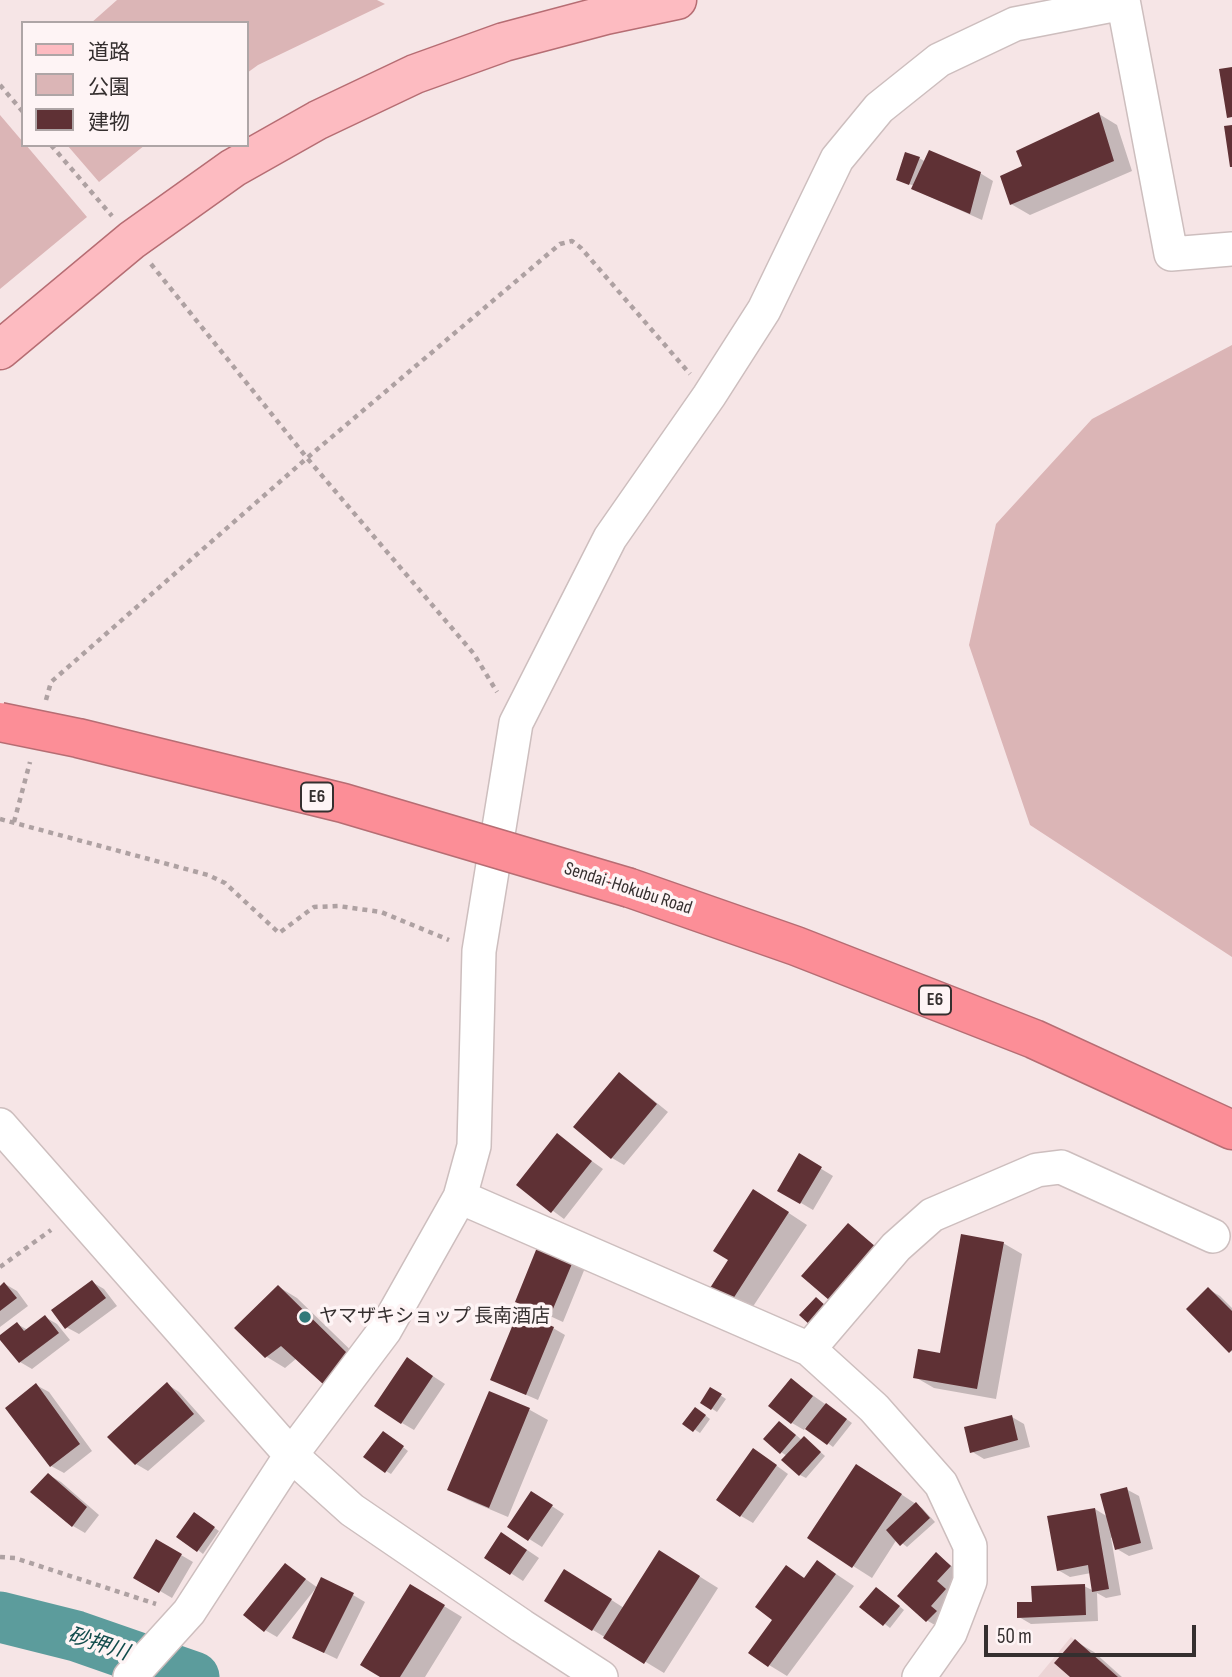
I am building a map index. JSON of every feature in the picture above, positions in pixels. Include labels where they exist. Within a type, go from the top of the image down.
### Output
[{"type":"highway","name":"Sendai-Hokubu Road","points":[[0,722],[78,738],[343,803],[630,888],[796,946],[1034,1039],[1232,1130]]},
{"type":"main road","points":[[0,350],[132,240],[233,168],[318,120],[415,75],[504,42],[606,15],[677,0]]},
{"type":"street","points":[[130,1677],[185,1617],[291,1455],[385,1330],[460,1197],[474,1146],[479,951],[516,723],[610,538],[709,396],[764,310],[837,159],[879,108],[939,60],[1015,24],[1123,1],[1171,254],[1232,249]]},
{"type":"street","points":[[0,1125],[291,1455],[352,1510],[601,1677]]},
{"type":"street","points":[[809,1349],[896,1247],[932,1215],[1037,1170],[1060,1167],[1213,1236]]},
{"type":"street","points":[[460,1197],[809,1349],[874,1408],[941,1484],[970,1546],[970,1581],[950,1633],[919,1677]]},
{"type":"path","points":[[0,85],[21,110]]},
{"type":"path","points":[[53,147],[132,240],[307,458],[474,654],[516,723]]},
{"type":"path","points":[[44,708],[51,682],[307,458],[560,244],[572,241],[581,248],[709,396]]},
{"type":"path","points":[[14,822],[31,759]]},
{"type":"path","points":[[0,819],[208,875],[225,883],[279,933],[314,907],[338,906],[381,912],[479,951]]},
{"type":"path","points":[[0,1267],[75,1213]]},
{"type":"path","points":[[0,1558],[16,1558],[185,1617]]},
{"type":"shaded area","points":[[1071,1637],[1121,1677],[1038,1677]]},
{"type":"green space","points":[[117,0],[377,0],[385,4],[248,72],[248,21],[93,21]]},
{"type":"green space","points":[[0,115],[21,140],[21,147],[28,147],[87,217],[0,289]]},
{"type":"green space","points":[[69,147],[143,147],[99,182]]},
{"type":"green space","points":[[1232,345],[1232,957],[1030,825],[969,645],[996,524],[1092,419]]},
{"type":"building","points":[[1232,67],[1232,117],[1227,118],[1219,69]]},
{"type":"building","points":[[1099,112],[1114,161],[1010,205],[1000,176],[1022,166],[1016,151]]},
{"type":"building","points":[[1232,125],[1232,167],[1230,167],[1224,126]]},
{"type":"building","points":[[929,150],[981,172],[970,214],[911,189]]},
{"type":"building","points":[[905,152],[920,157],[909,185],[896,180]]},
{"type":"building","points":[[619,1072],[657,1104],[611,1159],[573,1127]]},
{"type":"building","points":[[557,1133],[592,1161],[551,1213],[516,1185]]},
{"type":"building","points":[[799,1153],[822,1167],[800,1204],[777,1191]]},
{"type":"building","points":[[753,1189],[789,1212],[731,1302],[710,1288],[728,1260],[713,1251]]},
{"type":"building","points":[[848,1223],[876,1247],[829,1300],[801,1276]]},
{"type":"building","points":[[961,1234],[1004,1242],[977,1389],[913,1378],[918,1349],[940,1353]]},
{"type":"building","points":[[538,1245],[574,1259],[550,1316],[515,1302]]},
{"type":"building","points":[[92,1280],[106,1298],[65,1329],[51,1310]]},
{"type":"building","points":[[4,1282],[17,1298],[0,1311],[0,1286]]},
{"type":"building","points":[[278,1285],[348,1354],[323,1384],[281,1346],[265,1358],[234,1328]]},
{"type":"building","points":[[1208,1287],[1232,1311],[1232,1350],[1229,1353],[1186,1309]]},
{"type":"building","points":[[816,1297],[827,1307],[810,1325],[799,1315]]},
{"type":"building","points":[[518,1312],[554,1327],[526,1395],[490,1380]]},
{"type":"building","points":[[45,1315],[59,1333],[19,1363],[0,1340],[0,1335],[17,1322],[24,1331]]},
{"type":"building","points":[[407,1357],[433,1376],[401,1424],[374,1406]]},
{"type":"building","points":[[791,1378],[813,1396],[791,1424],[768,1406]]},
{"type":"building","points":[[167,1382],[194,1414],[135,1465],[107,1437]]},
{"type":"building","points":[[36,1383],[80,1444],[50,1467],[5,1408]]},
{"type":"building","points":[[710,1387],[722,1394],[711,1410],[700,1403]]},
{"type":"building","points":[[489,1391],[530,1408],[489,1508],[447,1490]]},
{"type":"building","points":[[826,1403],[847,1419],[827,1445],[805,1429]]},
{"type":"building","points":[[695,1407],[706,1415],[693,1432],[682,1424]]},
{"type":"building","points":[[1012,1415],[1018,1440],[970,1453],[964,1427]]},
{"type":"building","points":[[779,1421],[796,1435],[780,1454],[763,1439]]},
{"type":"building","points":[[383,1431],[404,1446],[385,1473],[363,1457]]},
{"type":"building","points":[[804,1436],[821,1452],[799,1476],[781,1460]]},
{"type":"building","points":[[753,1448],[777,1465],[740,1517],[716,1500]]},
{"type":"building","points":[[856,1464],[902,1494],[852,1568],[807,1538]]},
{"type":"building","points":[[48,1473],[87,1507],[72,1527],[30,1492]]},
{"type":"building","points":[[1127,1487],[1141,1543],[1115,1550],[1100,1494]]},
{"type":"building","points":[[531,1491],[553,1505],[528,1541],[507,1527]]},
{"type":"building","points":[[916,1502],[930,1518],[900,1546],[886,1530]]},
{"type":"building","points":[[1095,1508],[1109,1589],[1092,1592],[1088,1565],[1057,1571],[1047,1516]]},
{"type":"building","points":[[194,1512],[215,1527],[197,1552],[176,1537]]},
{"type":"building","points":[[501,1532],[527,1550],[510,1575],[484,1558]]},
{"type":"building","points":[[156,1539],[182,1554],[159,1593],[133,1578]]},
{"type":"building","points":[[659,1550],[700,1576],[644,1664],[603,1638]]},
{"type":"building","points":[[936,1552],[951,1566],[937,1581],[946,1589],[931,1606],[937,1611],[926,1622],[897,1596]]},
{"type":"building","points":[[817,1560],[836,1574],[768,1667],[748,1653],[772,1620],[755,1607],[786,1565],[804,1578]]},
{"type":"building","points":[[285,1563],[306,1579],[264,1632],[243,1615]]},
{"type":"building","points":[[564,1569],[612,1599],[592,1631],[544,1601]]},
{"type":"building","points":[[321,1577],[354,1593],[324,1653],[292,1638]]},
{"type":"building","points":[[410,1584],[445,1605],[400,1677],[380,1677],[360,1665]]},
{"type":"building","points":[[1085,1584],[1086,1615],[1017,1618],[1017,1602],[1032,1602],[1031,1586]]},
{"type":"building","points":[[876,1587],[900,1606],[883,1626],[859,1607]]},
{"type":"building","points":[[1075,1639],[1118,1677],[1070,1677],[1054,1663]]},
{"type":"waterway","name":"砂押川","points":[[0,1617],[76,1636],[194,1677]]},
{"type":"place","name":"ヤマザキショップ 長南酒店","points":[[305,1317]]}]
